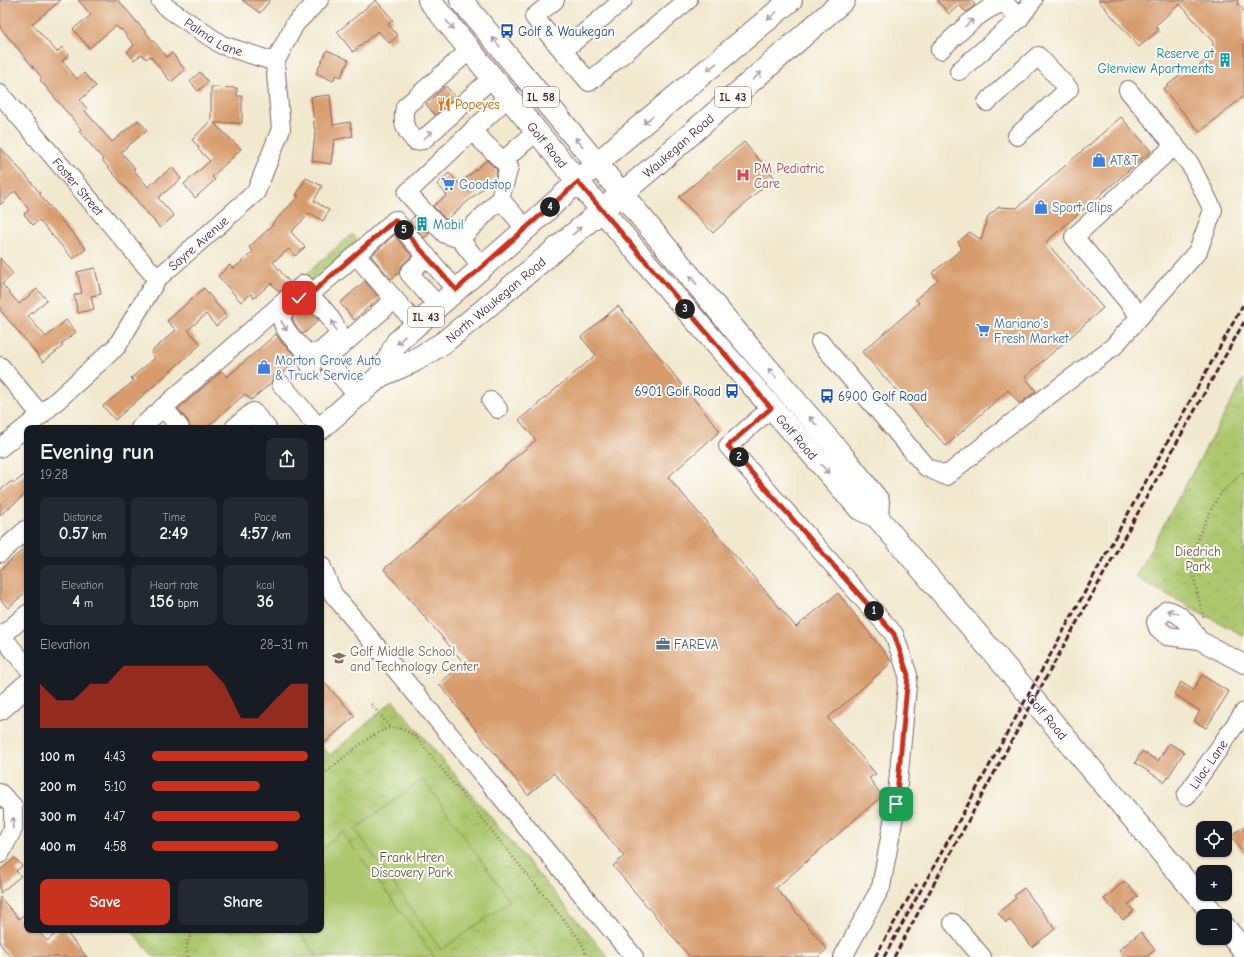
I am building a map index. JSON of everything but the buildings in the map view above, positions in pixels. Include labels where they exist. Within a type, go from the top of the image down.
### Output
[{"type":"main road","name":"Golf Road","points":[[429,0],[578,182],[771,408],[860,509],[878,517],[1209,909]]},
{"type":"main road","name":"Golf Road","points":[[461,0],[740,336],[855,471],[878,501],[878,517]]},
{"type":"main road","name":"IL 43","points":[[578,182],[597,164],[791,0]]},
{"type":"main road","name":"Waukegan Road","points":[[602,210],[844,0]]},
{"type":"main road","name":"North Waukegan Road","points":[[380,376],[397,342],[578,182]]},
{"type":"main road","name":"North Waukegan Road","points":[[324,425],[380,376],[412,362],[443,343],[602,210]]},
{"type":"main road","points":[[0,709],[24,688]]},
{"type":"main road","points":[[1232,936],[1244,951]]},
{"type":"street","name":"Palma Lane","points":[[160,0],[166,8],[222,45],[275,62]]},
{"type":"street","points":[[275,62],[295,24],[319,0]]},
{"type":"street","points":[[555,0],[534,17],[589,82],[688,0]]},
{"type":"street","points":[[563,51],[623,0]]},
{"type":"street","points":[[959,72],[1019,19],[1033,0]]},
{"type":"street","points":[[940,50],[973,19],[990,7],[1004,2],[1019,19]]},
{"type":"street","points":[[470,50],[405,107],[402,120],[408,133],[416,141],[423,140],[493,77]]},
{"type":"street","points":[[987,102],[1038,56],[1069,89],[1017,136]]},
{"type":"street","name":"Sayre Avenue","points":[[29,425],[117,346],[157,279],[256,192],[281,129],[275,62]]},
{"type":"street","points":[[820,342],[926,468],[946,476],[1004,429],[1113,347],[1198,251],[1213,210],[1190,164],[1128,90]]},
{"type":"street","name":"Foster Street","points":[[0,94],[157,279]]},
{"type":"street","points":[[482,267],[460,239],[444,234],[407,193],[509,96]]},
{"type":"street","points":[[460,239],[500,199],[509,167],[472,130]]},
{"type":"street","points":[[503,161],[537,131]]},
{"type":"street","points":[[1140,316],[1074,237],[1175,145]]},
{"type":"street","points":[[500,199],[526,229]]},
{"type":"street","points":[[143,425],[306,290],[356,255],[395,220],[456,290]]},
{"type":"street","points":[[356,255],[416,325]]},
{"type":"street","points":[[427,256],[409,273],[438,306]]},
{"type":"street","points":[[306,290],[324,309],[337,330],[336,338],[317,359]]},
{"type":"street","points":[[306,290],[286,309],[281,316],[282,324],[291,336],[358,396]]},
{"type":"street","points":[[317,359],[394,300]]},
{"type":"street","points":[[0,366],[41,415]]},
{"type":"street","points":[[281,384],[317,425]]},
{"type":"street","points":[[163,408],[177,425]]},
{"type":"street","points":[[771,408],[728,446],[894,634],[908,675],[896,804],[881,887],[843,957]]},
{"type":"street","points":[[238,425],[253,412],[264,425]]},
{"type":"street","name":"Sayre Avenue","points":[[0,448],[24,429]]},
{"type":"street","points":[[0,553],[24,532]]},
{"type":"street","points":[[324,572],[333,594],[634,957]]},
{"type":"street","points":[[24,616],[1,635],[24,663]]},
{"type":"street","points":[[1199,640],[1244,664]]},
{"type":"street","name":"Lilac Lane","points":[[1186,796],[1244,712]]},
{"type":"street","points":[[0,794],[13,806],[12,829],[0,854]]},
{"type":"street","points":[[953,924],[982,957]]},
{"type":"path","points":[[1203,619],[1196,584],[1193,556],[1194,551],[1210,514],[1220,497],[1244,471]]},
{"type":"path","points":[[371,704],[390,727],[407,731],[416,738],[580,940],[585,950],[585,957]]},
{"type":"path","points":[[324,775],[331,767],[374,736],[390,727]]},
{"type":"path","points":[[188,957],[186,952],[187,942],[192,933]]},
{"type":"green space","points":[[352,234],[361,244],[314,285],[306,274]]},
{"type":"green space","name":"Diedrich Park","points":[[1244,379],[1244,636],[1135,577]]},
{"type":"green space","name":"Frank Hren Discovery Park","points":[[393,701],[608,957],[154,957],[134,933],[324,933],[324,749],[330,755]]},
{"type":"green space","points":[[423,779],[510,901],[441,950],[355,829]]},
{"type":"green space","points":[[342,832],[434,957],[318,957],[300,933],[324,933],[324,847]]},
{"type":"railway","points":[[884,957],[1244,303]]},
{"type":"railway","points":[[894,957],[1047,676],[1244,322]]},
{"type":"railway","points":[[875,957],[917,884]]},
{"type":"place","name":"Golf & Waukegan","points":[[507,31]]},
{"type":"place","name":"Reserve at Glenview Apartments","points":[[1225,60]]},
{"type":"place","name":"Popeyes","points":[[444,104]]},
{"type":"place","name":"AT&T","points":[[1099,160]]},
{"type":"place","name":"PM Pediatric Care","points":[[743,175]]},
{"type":"place","name":"Goodstop","points":[[448,184]]},
{"type":"place","name":"Sport Clips","points":[[1041,207]]},
{"type":"place","name":"Mobil","points":[[422,224]]},
{"type":"place","name":"Mariano's Fresh Market","points":[[983,330]]},
{"type":"place","name":"Morton Grove Auto & Truck Service","points":[[264,367]]},
{"type":"place","name":"6901 Golf Road","points":[[732,391]]},
{"type":"place","name":"6900 Golf Road","points":[[827,396]]},
{"type":"place","name":"FAREVA","points":[[663,644]]},
{"type":"place","name":"Golf Middle School and Technology Center","points":[[339,658]]},
{"type":"route","points":[[299,298],[307,297],[395,220],[456,290],[578,182],[771,408],[728,446],[894,634],[908,675],[896,804]]}]
